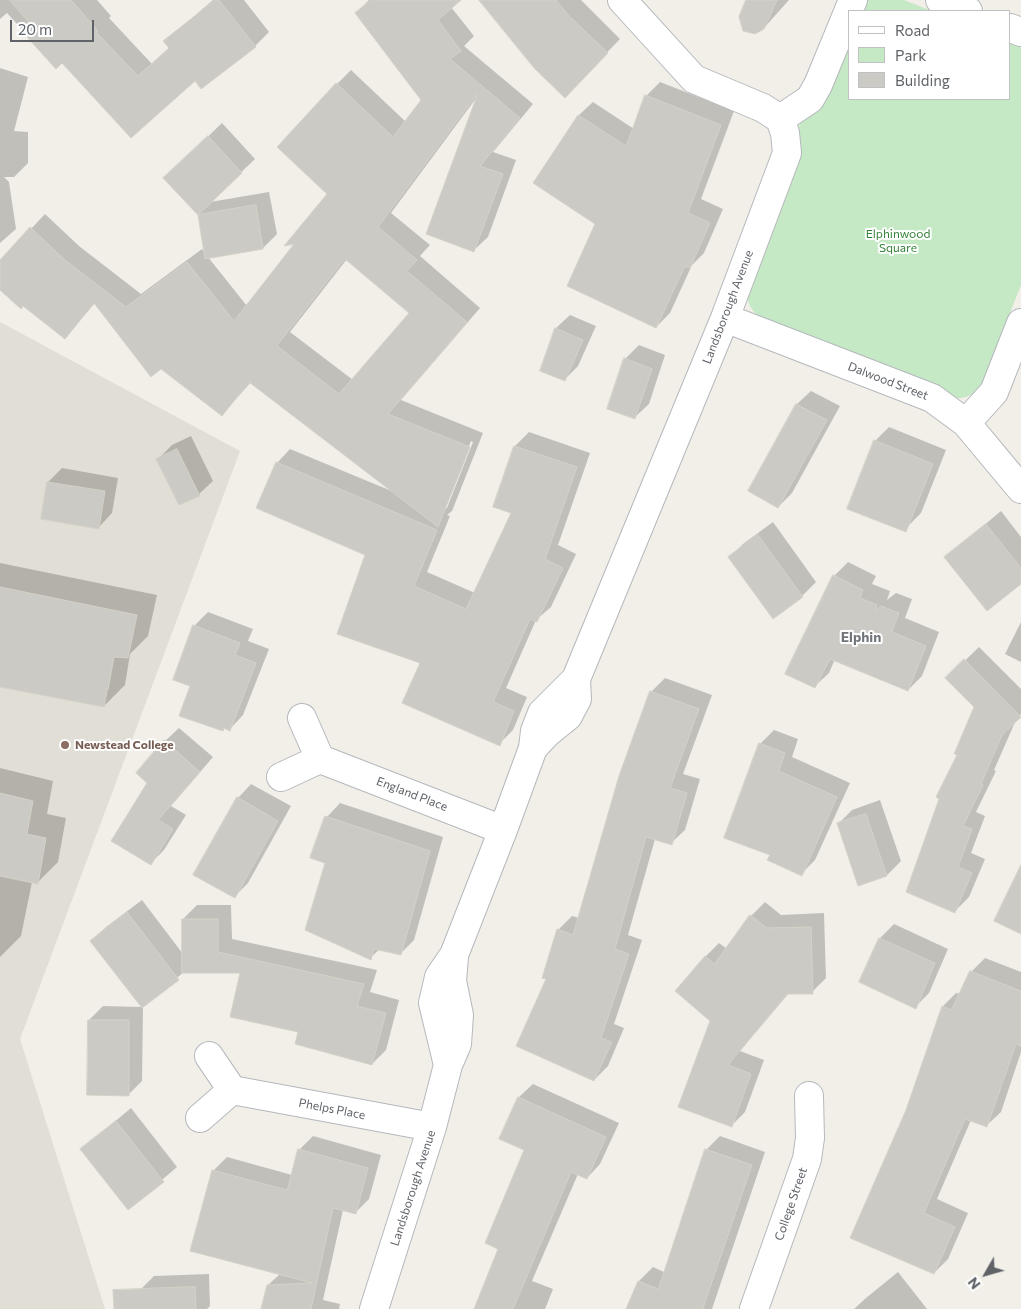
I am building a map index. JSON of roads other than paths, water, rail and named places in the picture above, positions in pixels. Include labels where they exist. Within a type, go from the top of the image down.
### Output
[{"type":"street","points":[[622,0],[694,79],[763,108],[780,119],[810,99],[818,85],[848,12]]},
{"type":"street","points":[[940,0],[965,10]]},
{"type":"street","name":"Landsborough Avenue","points":[[374,1309],[432,1128],[448,1065],[457,1044],[459,1015],[452,982],[454,955],[504,830],[533,748],[546,733],[568,716],[577,699],[576,679],[725,318],[787,154],[785,133],[780,119]]},
{"type":"street","name":"Dalwood Street","points":[[725,318],[932,398],[966,424],[1021,490]]},
{"type":"street","points":[[966,424],[994,392],[1021,323]]},
{"type":"street","points":[[281,777],[320,758],[302,718]]},
{"type":"street","name":"England Place","points":[[320,758],[504,830]]},
{"type":"street","points":[[200,1118],[232,1090],[209,1056]]},
{"type":"street","name":"Phelps Place","points":[[232,1090],[432,1128]]},
{"type":"street","name":"College Street","points":[[754,1309],[807,1159],[810,1138],[809,1096]]},
{"type":"place","name":"Newstead College","points":[[65,745]]},
{"type":"district","name":"Elphin","points":[[861,637]]},
{"type":"park label","name":"Elphinwood Square","points":[[898,241]]}]
